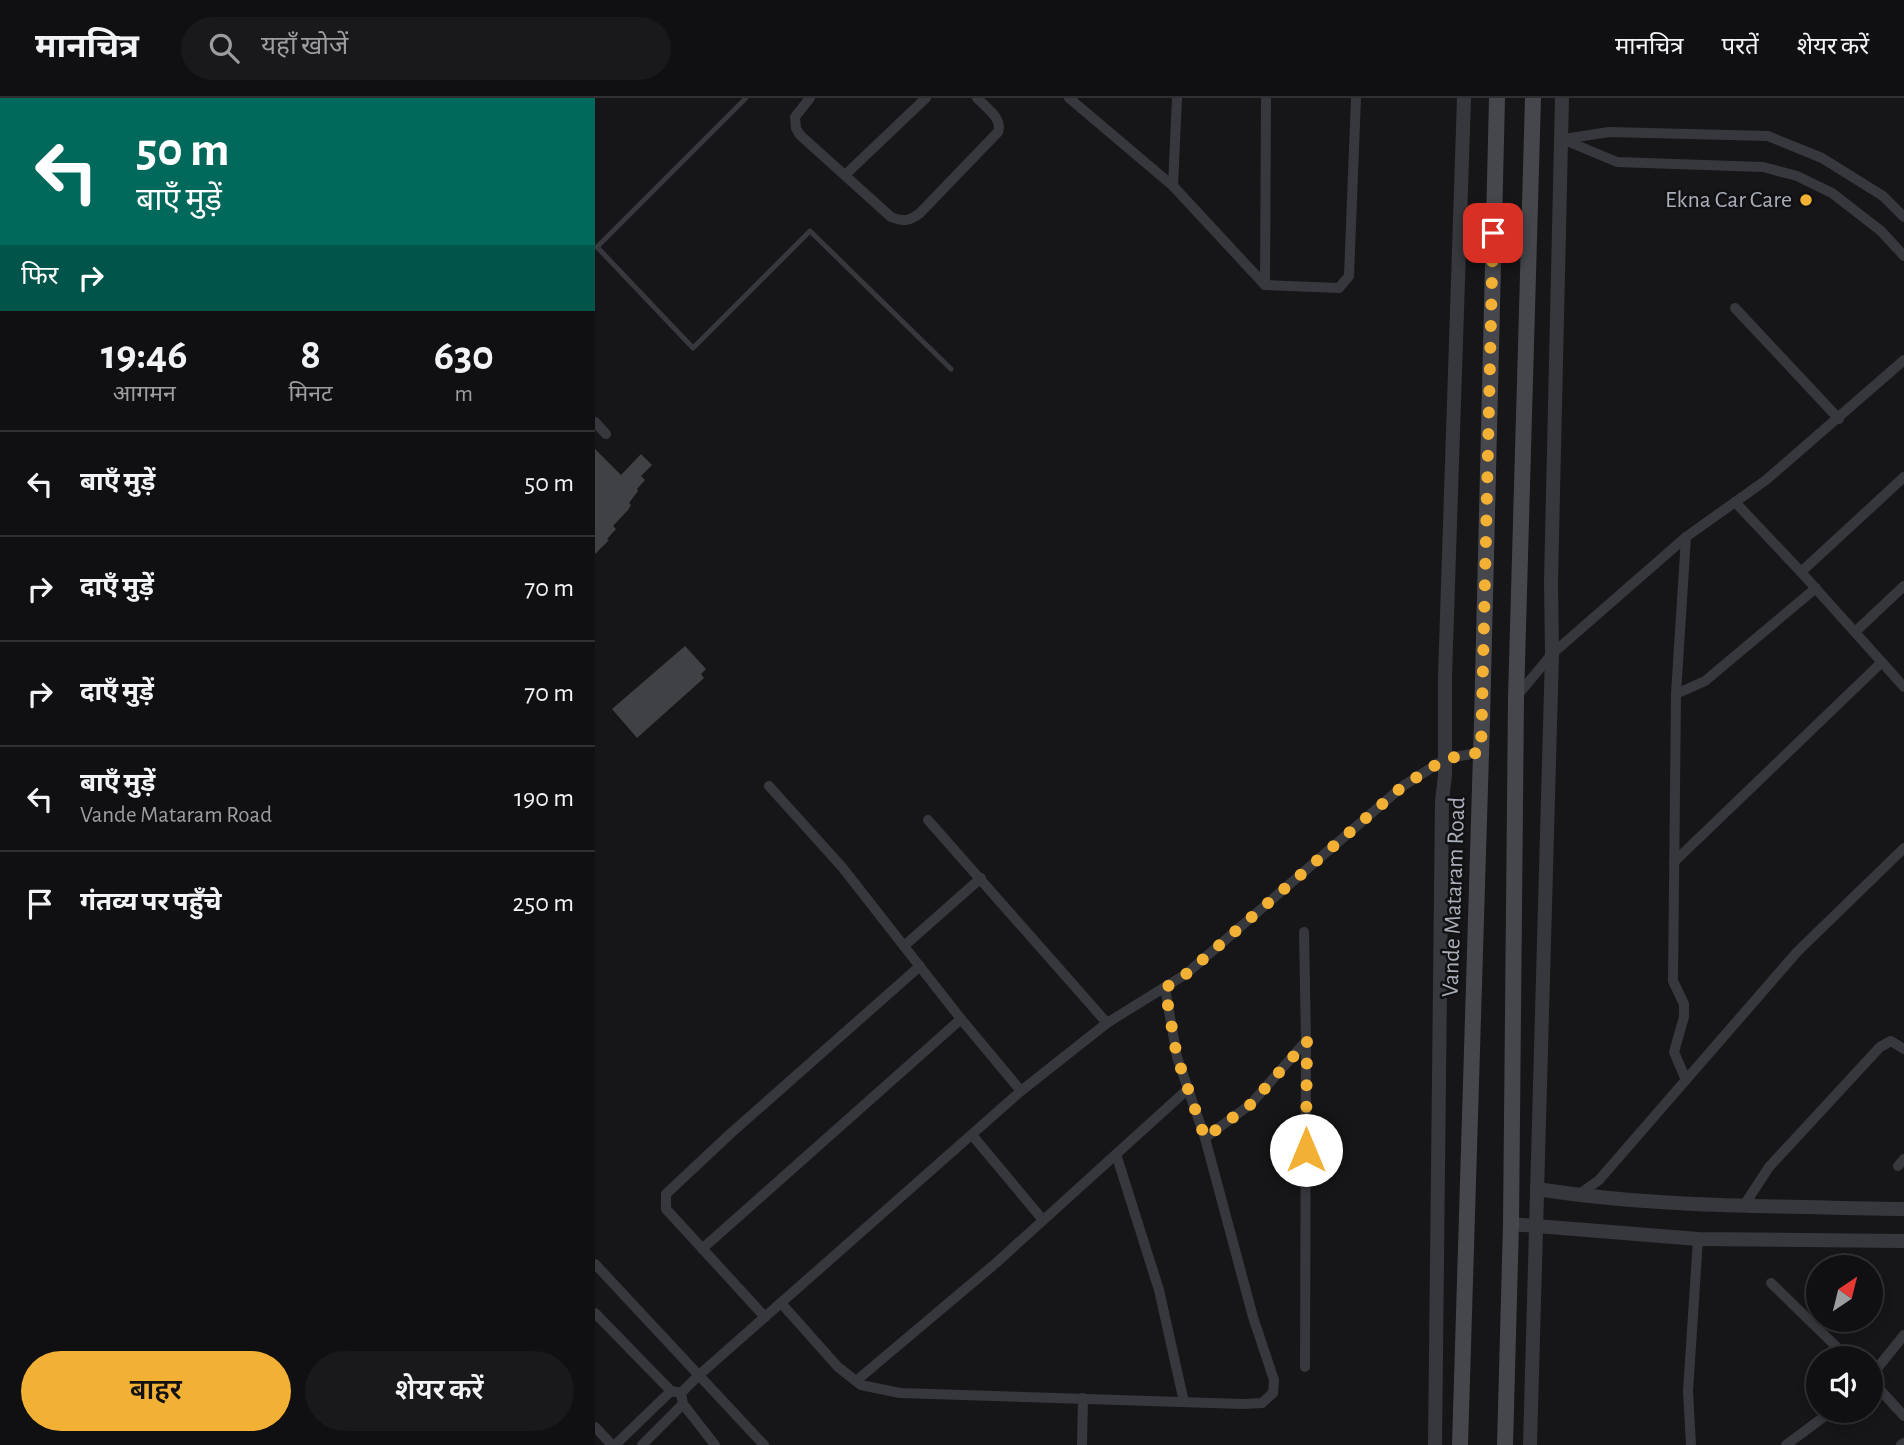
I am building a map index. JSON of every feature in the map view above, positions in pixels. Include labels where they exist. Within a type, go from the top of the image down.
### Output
[{"type":"main road","name":"Vande Mataram Road","points":[[1460,1445],[1497,98]]},
{"type":"main road","points":[[1505,1445],[1511,1224],[1516,698],[1533,98]]},
{"type":"street","points":[[810,98],[795,117],[800,135],[891,217],[901,221],[911,219],[998,132],[999,120],[977,98]]},
{"type":"street","points":[[845,174],[925,98]]},
{"type":"street","points":[[1069,98],[1173,186],[1265,285],[1339,288],[1349,276],[1356,98]]},
{"type":"street","points":[[1084,98],[1084,111]]},
{"type":"street","points":[[1173,186],[1177,98]]},
{"type":"street","points":[[1265,285],[1266,98]]},
{"type":"street","points":[[1435,1445],[1442,801],[1464,98]]},
{"type":"street","points":[[1530,1445],[1552,654],[1562,98]]},
{"type":"street","points":[[1562,139],[1609,132],[1768,136],[1822,158],[1883,196],[1904,217]]},
{"type":"street","points":[[1562,139],[1617,162],[1763,167],[1797,176],[1832,193],[1881,231],[1904,256]]},
{"type":"street","points":[[1735,308],[1839,419]]},
{"type":"street","points":[[1516,698],[1552,654],[1686,537],[1766,480],[1904,360]]},
{"type":"street","points":[[595,422],[606,433]]},
{"type":"street","points":[[1801,572],[1904,477]]},
{"type":"street","points":[[1735,502],[1904,687]]},
{"type":"street","points":[[1686,537],[1676,694],[1673,981],[1684,1004],[1684,1017],[1674,1052],[1686,1080]]},
{"type":"street","points":[[1855,632],[1904,586]]},
{"type":"street","points":[[1676,694],[1705,681],[1816,588]]},
{"type":"street","points":[[1674,862],[1882,662]]},
{"type":"street","points":[[595,1427],[613,1445],[678,1396],[1021,1091],[1107,1023],[1186,974],[1403,786],[1445,759],[1481,752]]},
{"type":"street","points":[[769,786],[842,867],[1021,1091]]},
{"type":"street","points":[[928,820],[1107,1023]]},
{"type":"street","points":[[1578,1195],[1599,1180],[1797,952],[1904,848]]},
{"type":"street","points":[[904,946],[981,877]]},
{"type":"street","points":[[1304,932],[1307,1041],[1305,1367]]},
{"type":"street","points":[[765,1317],[666,1209],[666,1194],[920,966]]},
{"type":"street","points":[[781,1303],[838,1367],[860,1385],[900,1392],[1262,1403],[1273,1393],[1273,1380],[1205,1138],[1177,1057],[1165,988]]},
{"type":"street","points":[[702,1249],[961,1019]]},
{"type":"street","points":[[1205,1138],[1251,1104],[1307,1041]]},
{"type":"street","points":[[1743,1207],[1769,1167],[1880,1047],[1891,1041],[1904,1049]]},
{"type":"street","points":[[856,1381],[1043,1220],[1188,1089]]},
{"type":"street","points":[[972,1135],[1043,1220]]},
{"type":"street","points":[[1116,1154],[1159,1290],[1184,1402]]},
{"type":"street","points":[[1537,1189],[1578,1195],[1743,1207],[1904,1209]]},
{"type":"street","points":[[1511,1224],[1698,1239],[1904,1241]]},
{"type":"street","points":[[1691,1445],[1688,1391],[1698,1239]]},
{"type":"street","points":[[595,1264],[764,1445]]},
{"type":"street","points":[[1771,1283],[1836,1346]]},
{"type":"street","points":[[595,1313],[678,1396],[715,1445]]},
{"type":"street","points":[[1883,1362],[1904,1335]]},
{"type":"street","points":[[1883,1392],[1904,1416]]},
{"type":"street","points":[[642,1445],[678,1396]]},
{"type":"street","points":[[1082,1445],[1083,1398]]},
{"type":"street","points":[[1786,1445],[1816,1423]]},
{"type":"lane","points":[[746,98],[596,246],[693,348],[810,230],[951,369]]},
{"type":"building","points":[[595,449],[621,475],[641,454],[652,465],[641,476],[645,480],[629,503],[631,505],[628,510],[613,526],[616,529],[607,539],[609,540],[595,554]]},
{"type":"building","points":[[685,646],[706,669],[701,674],[704,678],[637,738],[612,709]]},
{"type":"place","name":"Ekna Car Care","points":[[1806,200]]},
{"type":"route","points":[[1306,1150],[1307,1041],[1251,1104],[1205,1138],[1177,1057],[1165,988],[1186,974],[1403,786],[1445,759],[1481,752],[1493,233]]}]
